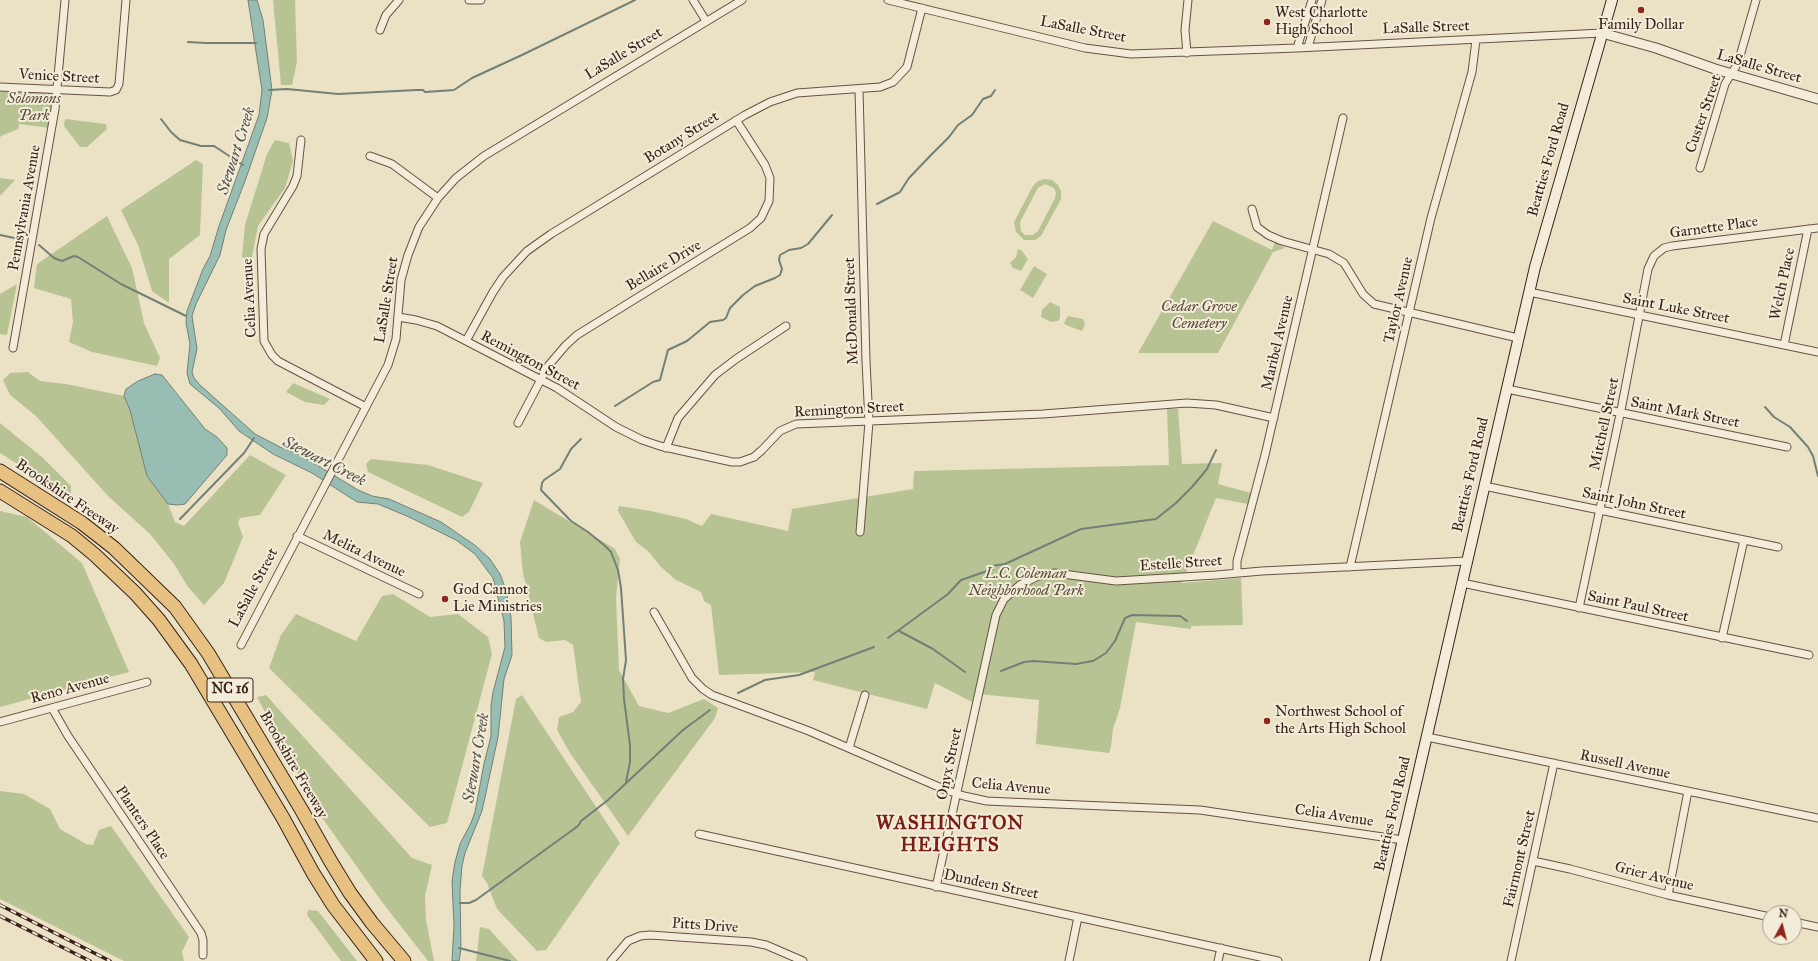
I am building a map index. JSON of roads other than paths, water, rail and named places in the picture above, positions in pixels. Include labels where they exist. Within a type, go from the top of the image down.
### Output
[{"type":"highway","name":"Brookshire Freeway","points":[[0,471],[82,523],[114,548],[175,607],[208,653],[350,893],[372,923],[404,961]]},
{"type":"highway","name":"Brookshire Freeway","points":[[0,491],[72,536],[135,593],[159,620],[191,664],[333,905],[376,961]]},
{"type":"main road","name":"Beatties Ford Road","points":[[1374,961],[1529,292],[1550,213],[1612,0]]},
{"type":"street","name":"Pennsylvania Avenue","points":[[13,348],[57,90],[65,0]]},
{"type":"street","name":"Venice Street","points":[[0,87],[110,92],[116,90],[119,84],[126,0]]},
{"type":"street","points":[[380,30],[386,15],[399,0]]},
{"type":"street","points":[[469,0],[481,0]]},
{"type":"street","points":[[693,0],[706,21]]},
{"type":"street","name":"LaSalle Street","points":[[240,645],[366,407],[393,352],[401,280],[408,255],[419,227],[438,198],[456,178],[484,156],[742,0]]},
{"type":"street","name":"LaSalle Street","points":[[888,0],[1098,50],[1131,54],[1187,53],[1602,33],[1656,48],[1731,73],[1818,99]]},
{"type":"street","points":[[1187,53],[1185,30],[1188,0]]},
{"type":"street","points":[[1297,48],[1312,0]]},
{"type":"street","points":[[1308,47],[1322,0]]},
{"type":"street","name":"Custer Street","points":[[1700,168],[1725,84],[1738,63],[1756,0]]},
{"type":"street","name":"Botany Street","points":[[466,341],[492,292],[502,278],[527,252],[551,234],[736,120],[766,104],[797,93],[859,89],[884,86],[892,82],[902,74],[910,58],[922,8]]},
{"type":"street","name":"Taylor Avenue","points":[[1350,567],[1431,218],[1472,72],[1476,40]]},
{"type":"street","name":"McDonald Street","points":[[859,89],[869,422],[860,532]]},
{"type":"street","name":"Maribel Avenue","points":[[1237,573],[1237,561],[1251,512],[1274,418],[1343,118]]},
{"type":"street","name":"Bellaire Drive","points":[[518,422],[556,356],[577,335],[750,228],[761,218],[769,201],[770,178],[764,165],[736,120]]},
{"type":"street","name":"Celia Avenue","points":[[301,140],[297,176],[293,186],[264,234],[260,249],[264,341],[272,355],[278,361],[366,407]]},
{"type":"street","points":[[370,156],[392,164],[438,198]]},
{"type":"street","points":[[1252,209],[1255,225],[1260,230],[1282,241],[1328,254],[1344,263],[1363,294],[1374,304],[1518,338]]},
{"type":"street","name":"Garnette Place","points":[[1638,315],[1648,269],[1654,256],[1664,248],[1818,228]]},
{"type":"street","name":"Welch Place","points":[[1784,345],[1808,229]]},
{"type":"street","name":"Saint Luke Street","points":[[1529,292],[1818,352]]},
{"type":"street","name":"Mitchell Street","points":[[1579,608],[1620,413],[1638,315]]},
{"type":"street","name":"Remington Street","points":[[398,317],[438,326],[541,380],[580,402],[626,433],[642,440],[666,448],[732,462],[740,462],[754,456],[762,450],[780,431],[792,425],[1043,414],[1187,403],[1220,405],[1274,418]]},
{"type":"street","points":[[666,448],[678,418],[715,375],[736,359],[786,326]]},
{"type":"street","name":"Saint Mark Street","points":[[1506,389],[1787,447]]},
{"type":"street","name":"Saint John Street","points":[[1484,486],[1778,547]]},
{"type":"street","name":"Melita Avenue","points":[[297,536],[419,594]]},
{"type":"street","points":[[1722,638],[1744,540]]},
{"type":"street","name":"Estelle Street","points":[[978,694],[996,615],[1010,593],[1028,580],[1038,576],[1055,573],[1106,581],[1116,581],[1467,561]]},
{"type":"street","name":"Saint Paul Street","points":[[1462,583],[1809,655]]},
{"type":"street","name":"Celia Avenue","points":[[654,612],[692,678],[703,689],[720,698],[809,731],[958,794],[992,801],[1200,810],[1403,840]]},
{"type":"street","name":"Reno Avenue","points":[[0,722],[147,682]]},
{"type":"street","name":"Onyx Street","points":[[936,886],[958,794],[978,694]]},
{"type":"street","points":[[849,748],[865,695]]},
{"type":"street","name":"Planters Place","points":[[52,708],[72,742],[201,933],[203,940],[203,954]]},
{"type":"street","name":"Russell Avenue","points":[[1427,737],[1818,818]]},
{"type":"street","name":"Fairmont Street","points":[[1511,961],[1554,763]]},
{"type":"street","points":[[1668,895],[1688,791]]},
{"type":"street","name":"Dundeen Street","points":[[699,834],[1278,961]]},
{"type":"street","name":"Grier Avenue","points":[[1533,861],[1570,869],[1668,895],[1762,915]]},
{"type":"street","points":[[1069,961],[1078,917]]},
{"type":"street","points":[[1802,924],[1818,927]]},
{"type":"street","name":"Pitts Drive","points":[[611,961],[628,941],[640,936],[650,935],[751,942],[766,946],[803,961]]},
{"type":"street","points":[[1218,961],[1221,948]]},
{"type":"water","points":[[248,0],[257,0],[263,20],[272,90],[267,118],[226,230],[220,255],[196,304],[192,316],[197,349],[192,372],[194,378],[200,385],[255,434],[302,456],[358,490],[372,496],[389,499],[441,522],[476,546],[490,559],[500,574],[506,590],[511,617],[512,655],[504,679],[498,737],[482,811],[465,853],[462,866],[460,890],[461,949],[459,961],[452,961],[454,926],[452,881],[460,844],[475,812],[491,736],[491,706],[493,692],[505,647],[504,621],[493,578],[475,554],[456,540],[378,504],[357,502],[312,473],[273,454],[239,431],[220,409],[190,384],[187,373],[190,344],[186,323],[187,311],[203,269],[210,256],[219,226],[259,115],[262,90]]},
{"type":"water","points":[[155,374],[162,375],[205,429],[217,437],[227,448],[227,455],[185,504],[168,504],[147,476],[130,410],[124,396],[126,389],[138,381]]},
{"type":"waterway","points":[[269,90],[287,89],[338,94],[417,90],[423,90],[425,92],[454,90],[472,78],[635,0]]},
{"type":"waterway","points":[[188,42],[256,43]]},
{"type":"waterway","points":[[877,204],[900,192],[909,178],[949,137],[958,125],[972,115],[983,99],[991,96],[995,90]]},
{"type":"waterway","name":"Stewart Creek","points":[[161,119],[171,132],[180,140],[201,146],[214,146],[243,165]]},
{"type":"waterway","points":[[615,406],[653,382],[660,380],[668,350],[687,341],[710,322],[723,320],[726,318],[730,308],[743,295],[755,286],[780,275],[782,269],[779,260],[780,255],[789,250],[801,248],[808,244],[832,215]]},
{"type":"waterway","points":[[0,235],[19,239],[24,238]]},
{"type":"waterway","points":[[39,245],[54,258],[62,261],[74,256],[78,257],[121,284],[186,316]]},
{"type":"waterway","points":[[1765,407],[1774,417],[1790,427],[1808,447],[1813,456],[1818,476]]},
{"type":"waterway","points":[[180,519],[244,453],[254,438]]},
{"type":"waterway","points":[[581,439],[571,449],[560,469],[544,480],[541,490],[571,521],[588,532],[611,552],[618,570],[621,588],[626,660],[623,679],[624,699],[630,745],[630,762],[626,782]]},
{"type":"waterway","points":[[888,638],[948,594],[961,580],[993,569],[992,566],[1005,564],[1081,529],[1156,519],[1176,503],[1192,487],[1207,469],[1216,450]]},
{"type":"waterway","points":[[1001,671],[1024,662],[1033,661],[1076,664],[1093,661],[1106,653],[1115,641],[1125,618],[1132,615],[1180,616],[1187,621]]},
{"type":"waterway","points":[[899,631],[933,649],[965,672]]},
{"type":"waterway","points":[[738,693],[765,680],[799,675],[874,647]]},
{"type":"waterway","points":[[460,903],[469,903],[476,900],[578,826],[581,821],[608,800],[683,730],[710,710]]},
{"type":"waterway","points":[[459,948],[510,961]]},
{"type":"railway","points":[[0,905],[110,961]]},
{"type":"railway","points":[[0,916],[90,961]]},
{"type":"place","name":"Family Dollar","points":[[1641,10]]},
{"type":"place","name":"West Charlotte High School","points":[[1267,22]]},
{"type":"place","name":"God Cannot Lie Ministries","points":[[445,599]]},
{"type":"place","name":"Northwest School of the Arts High School","points":[[1267,721]]},
{"type":"district","name":"WASHINGTON HEIGHTS","points":[[950,835]]},
{"type":"park label","name":"Solomons Park","points":[[34,108]]},
{"type":"park label","name":"Cedar Grove Cemetery","points":[[1199,316]]},
{"type":"park label","name":"L.C. Coleman Neighborhood Park","points":[[1026,582]]}]
